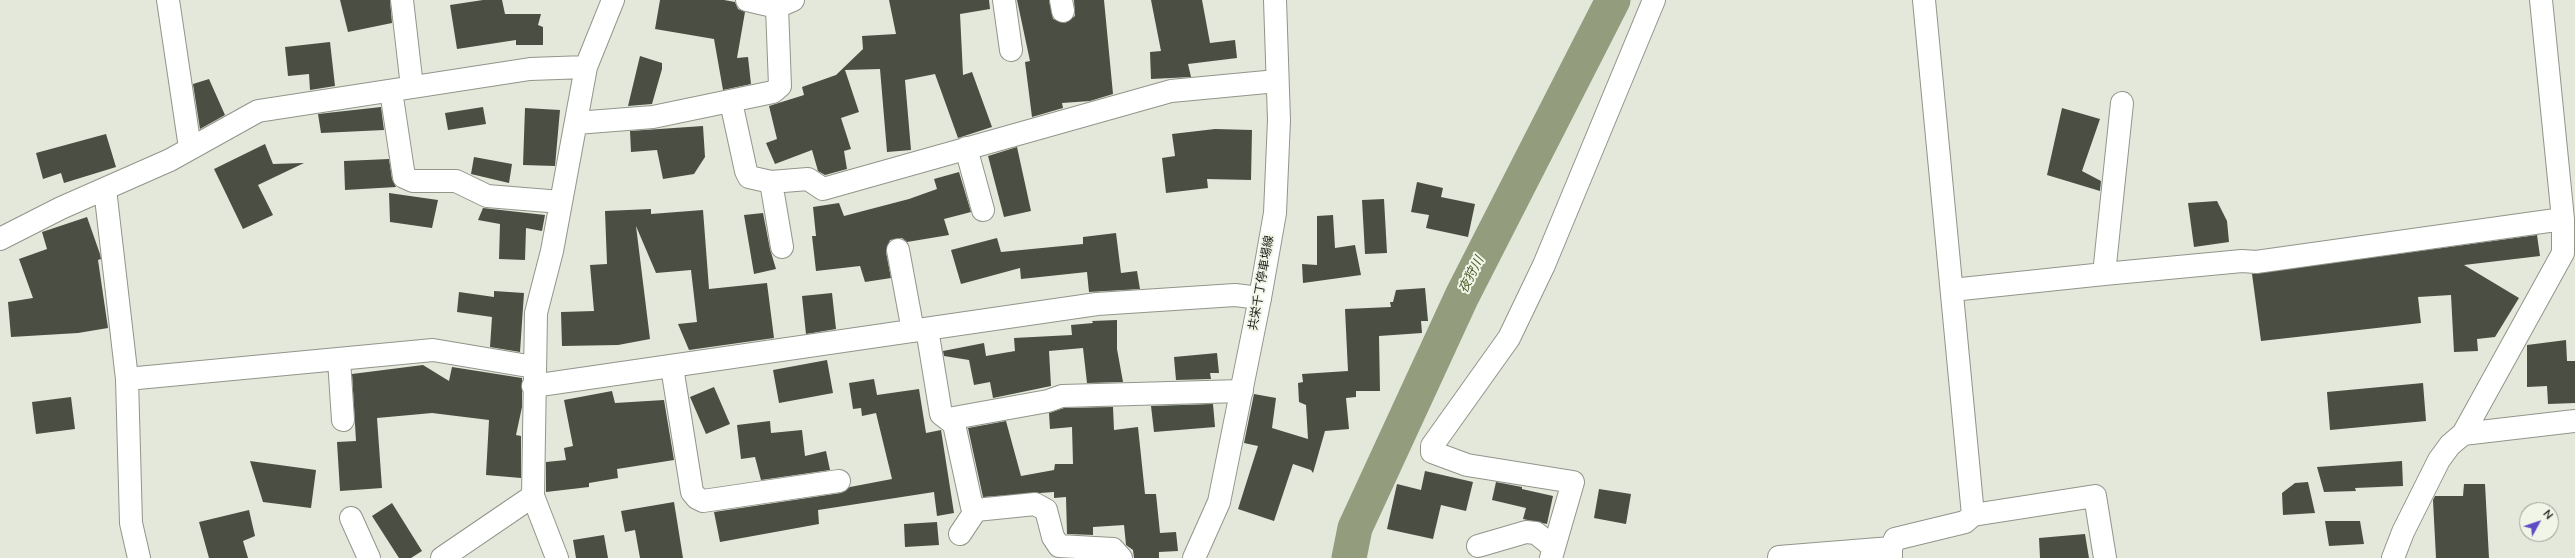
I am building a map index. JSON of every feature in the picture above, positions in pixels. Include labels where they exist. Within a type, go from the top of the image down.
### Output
[{"type":"street","points":[[168,0],[190,148]]},
{"type":"street","points":[[402,0],[404,177],[413,181],[456,181],[487,196],[561,202]]},
{"type":"street","points":[[557,558],[533,496],[536,313],[552,251],[586,67],[613,0]]},
{"type":"street","points":[[576,123],[653,117],[731,102],[773,92],[780,86],[785,3],[748,0]]},
{"type":"street","points":[[1004,0],[1011,50]]},
{"type":"street","name":"共栄千丁停車場線","points":[[1194,558],[1219,502],[1242,391],[1275,213],[1279,120],[1276,81],[1275,0]]},
{"type":"street","points":[[1552,552],[1573,482],[1467,465],[1432,452],[1432,446],[1509,338],[1544,265],[1654,0]]},
{"type":"street","points":[[1924,0],[1973,515]]},
{"type":"street","points":[[2393,558],[2403,532],[2439,460],[2450,445],[2463,434],[2563,253],[2563,219],[2541,0]]},
{"type":"street","points":[[0,239],[170,160],[258,111],[530,69],[586,67]]},
{"type":"street","points":[[731,102],[746,172],[749,178],[771,182],[808,179],[823,189],[1171,91],[1276,81]]},
{"type":"street","points":[[2104,274],[2122,103]]},
{"type":"street","points":[[966,148],[983,210]]},
{"type":"street","points":[[771,182],[782,247]]},
{"type":"street","points":[[105,189],[127,379],[131,523],[139,558]]},
{"type":"street","points":[[1952,290],[2242,261],[2256,262],[2563,219]]},
{"type":"street","points":[[898,250],[941,414],[954,424],[972,507],[976,510],[1035,504],[1046,510],[1053,537],[1059,546],[1113,549],[1121,558]]},
{"type":"street","points":[[127,379],[433,350],[534,377],[672,368],[1097,304],[1235,296],[1260,298]]},
{"type":"street","points":[[339,360],[343,420]]},
{"type":"street","points":[[672,368],[692,492],[697,498],[703,501],[839,481]]},
{"type":"street","points":[[948,419],[1048,401],[1062,396],[1242,391]]},
{"type":"street","points":[[2463,434],[2575,421]]},
{"type":"street","points":[[442,558],[533,496]]},
{"type":"street","points":[[1779,557],[1891,553],[1895,539],[1965,522],[1973,515],[2095,496],[2105,558]]},
{"type":"street","points":[[960,534],[976,510]]},
{"type":"street","points":[[351,518],[369,558]]},
{"type":"street","points":[[1478,546],[1526,532],[1536,533],[1552,552]]},
{"type":"building","points":[[340,0],[390,0],[392,23],[348,32]]},
{"type":"building","points":[[483,0],[502,0],[505,14],[541,14],[538,25],[543,27],[543,45],[516,45],[516,40],[457,49],[450,5]]},
{"type":"building","points":[[660,0],[724,0],[735,2],[738,9],[745,12],[737,58],[748,57],[751,84],[723,90],[714,39],[655,29]]},
{"type":"building","points":[[889,0],[989,0],[990,9],[960,14],[963,75],[972,72],[992,127],[958,138],[935,74],[905,80],[911,150],[887,152],[880,69],[845,70],[859,112],[841,118],[851,149],[844,151],[847,169],[825,175],[818,171],[812,150],[775,164],[766,143],[777,139],[769,106],[804,95],[802,87],[836,75],[863,49],[862,36],[896,34]]},
{"type":"building","points":[[1017,0],[1049,0],[1053,19],[1065,23],[1075,16],[1074,0],[1104,0],[1113,94],[1090,101],[1062,103],[1063,108],[1032,117],[1025,62],[1030,61]]},
{"type":"building","points":[[1151,0],[1202,0],[1210,43],[1235,40],[1237,58],[1188,64],[1191,77],[1151,79],[1150,52],[1161,51]]},
{"type":"building","points":[[330,42],[335,86],[310,90],[309,74],[288,76],[285,47]]},
{"type":"building","points":[[640,56],[662,63],[662,69],[652,104],[628,106]]},
{"type":"building","points":[[209,79],[225,115],[200,129],[193,84]]},
{"type":"building","points":[[381,107],[384,130],[321,133],[318,114]]},
{"type":"building","points":[[483,107],[486,124],[448,130],[445,113]]},
{"type":"building","points":[[525,108],[560,110],[555,166],[523,165]]},
{"type":"building","points":[[2062,108],[2100,119],[2082,171],[2101,181],[2100,191],[2047,175]]},
{"type":"building","points":[[703,126],[705,157],[694,174],[663,179],[657,150],[631,152],[630,131]]},
{"type":"building","points":[[1215,129],[1252,130],[1251,180],[1207,179],[1208,188],[1166,193],[1162,158],[1175,156],[1172,134]]},
{"type":"building","points":[[106,134],[116,167],[64,183],[61,173],[43,179],[36,153]]},
{"type":"building","points":[[265,144],[273,164],[304,163],[258,185],[273,215],[243,229],[214,169]]},
{"type":"building","points":[[1017,147],[1031,211],[1004,217],[988,156]]},
{"type":"building","points":[[474,157],[512,164],[509,183],[471,174]]},
{"type":"building","points":[[389,159],[392,179],[396,187],[345,190],[344,161]]},
{"type":"building","points":[[959,172],[971,212],[944,219],[949,235],[907,242],[902,238],[890,240],[886,252],[891,278],[865,282],[860,266],[816,271],[812,236],[816,236],[813,207],[839,203],[844,216],[909,199],[937,189],[934,179]]},
{"type":"building","points":[[1417,182],[1443,188],[1441,197],[1475,204],[1468,237],[1426,228],[1429,215],[1411,212]]},
{"type":"building","points":[[389,193],[438,200],[432,228],[390,222]]},
{"type":"building","points":[[1384,199],[1387,253],[1365,254],[1362,200]]},
{"type":"building","points":[[2217,201],[2227,221],[2229,242],[2194,247],[2188,203]]},
{"type":"building","points":[[483,208],[545,215],[542,231],[526,228],[525,260],[499,259],[500,224],[478,220]]},
{"type":"building","points":[[651,209],[651,214],[703,210],[709,289],[767,283],[774,338],[689,350],[678,324],[697,322],[691,270],[656,273],[636,226],[650,339],[618,345],[562,346],[561,312],[594,311],[590,265],[607,264],[605,211]]},
{"type":"building","points":[[763,213],[770,249],[776,269],[754,274],[744,215]]},
{"type":"building","points":[[1333,215],[1335,248],[1355,245],[1361,275],[1303,283],[1302,264],[1317,265],[1317,216]]},
{"type":"building","points":[[87,217],[101,259],[98,260],[108,328],[78,333],[11,337],[8,302],[33,298],[19,259],[47,249],[42,232]]},
{"type":"building","points":[[1116,233],[1121,273],[1137,271],[1140,289],[1089,292],[1087,272],[1021,279],[1020,268],[961,284],[951,250],[997,238],[1001,252],[1083,244],[1083,237]]},
{"type":"building","points":[[2537,235],[2540,256],[2464,265],[2519,298],[2495,337],[2477,339],[2478,351],[2454,352],[2451,295],[2418,297],[2421,323],[2261,341],[2252,274]]},
{"type":"building","points":[[1425,288],[1428,321],[1421,321],[1422,333],[1379,336],[1380,391],[1356,391],[1356,397],[1346,398],[1349,429],[1325,431],[1313,473],[1311,470],[1293,464],[1274,521],[1238,509],[1258,446],[1244,443],[1254,394],[1276,398],[1272,428],[1308,439],[1306,405],[1299,402],[1298,383],[1303,382],[1302,374],[1348,371],[1345,309],[1391,307],[1390,302],[1393,302],[1396,290]]},
{"type":"building","points":[[494,291],[524,293],[520,352],[490,347],[492,317],[457,312],[459,292],[494,297]]},
{"type":"building","points":[[832,293],[836,329],[806,334],[802,296]]},
{"type":"building","points":[[1117,320],[1117,349],[1123,382],[1087,383],[1083,348],[1049,351],[1051,386],[993,398],[990,382],[974,385],[969,360],[944,356],[943,351],[984,343],[986,356],[1015,351],[1014,338],[1072,335],[1071,325],[1093,323],[1092,321]]},
{"type":"building","points":[[2566,340],[2567,361],[2575,361],[2575,403],[2548,404],[2547,386],[2527,387],[2527,345]]},
{"type":"building","points":[[1217,353],[1219,373],[1210,373],[1211,379],[1176,380],[1174,357]]},
{"type":"building","points":[[827,360],[833,393],[779,403],[773,370]]},
{"type":"building","points":[[423,365],[449,381],[452,367],[522,378],[522,407],[516,435],[521,436],[521,478],[486,475],[489,420],[432,413],[377,418],[382,488],[340,491],[337,442],[356,441],[352,374]]},
{"type":"building","points":[[874,379],[877,395],[919,389],[926,433],[941,430],[954,513],[937,516],[934,492],[818,510],[819,524],[720,542],[714,512],[841,493],[850,487],[892,479],[876,413],[862,416],[861,408],[853,409],[849,383]]},
{"type":"building","points":[[2423,383],[2426,421],[2330,430],[2327,392]]},
{"type":"building","points":[[714,387],[730,424],[706,434],[690,397]]},
{"type":"building","points":[[612,391],[615,403],[664,400],[674,460],[617,469],[618,478],[589,483],[589,487],[546,492],[546,462],[566,460],[564,448],[573,446],[564,400]]},
{"type":"building","points":[[71,397],[75,429],[36,434],[32,402]]},
{"type":"building","points":[[1213,404],[1215,427],[1154,432],[1151,406]]},
{"type":"building","points":[[1113,407],[1114,430],[1138,427],[1145,494],[1156,494],[1160,533],[1176,532],[1178,551],[1159,552],[1159,558],[1134,558],[1133,550],[1126,545],[1124,525],[1093,527],[1093,535],[1067,534],[1066,497],[1054,498],[1054,492],[983,497],[968,428],[1006,421],[1021,476],[1054,470],[1055,464],[1073,464],[1072,427],[1050,429],[1049,413],[1064,408]]},
{"type":"building","points":[[770,421],[771,433],[802,430],[805,456],[826,451],[830,470],[761,480],[755,457],[741,459],[737,425]]},
{"type":"building","points":[[250,461],[316,470],[311,508],[263,502]]},
{"type":"building","points":[[2402,461],[2403,486],[2355,488],[2356,491],[2324,492],[2317,467]]},
{"type":"building","points":[[1425,471],[1473,482],[1466,511],[1441,505],[1433,539],[1387,529],[1397,484],[1421,490]]},
{"type":"building","points":[[1496,482],[1522,487],[1522,489],[1553,496],[1547,524],[1523,519],[1526,508],[1492,500]]},
{"type":"building","points":[[2308,482],[2315,513],[2283,515],[2282,493],[2295,483]]},
{"type":"building","points":[[2464,484],[2485,484],[2489,558],[2436,558],[2433,500],[2435,496],[2463,496]]},
{"type":"building","points":[[1599,489],[1631,494],[1626,524],[1594,518]]},
{"type":"building","points":[[674,502],[683,558],[640,558],[635,530],[625,532],[621,511]]},
{"type":"building","points":[[392,503],[422,551],[411,558],[399,558],[372,516]]},
{"type":"building","points":[[249,510],[255,536],[243,541],[248,558],[209,558],[199,522]]},
{"type":"building","points":[[2325,521],[2360,521],[2364,544],[2329,546]]},
{"type":"building","points":[[937,522],[939,545],[905,547],[904,524]]},
{"type":"building","points":[[2085,534],[2089,558],[2040,558],[2039,538]]},
{"type":"building","points":[[604,535],[608,558],[576,558],[573,540]]},
{"type":"waterway","name":"夜狩川","points":[[1349,558],[1355,528],[1462,296],[1613,0]]}]
